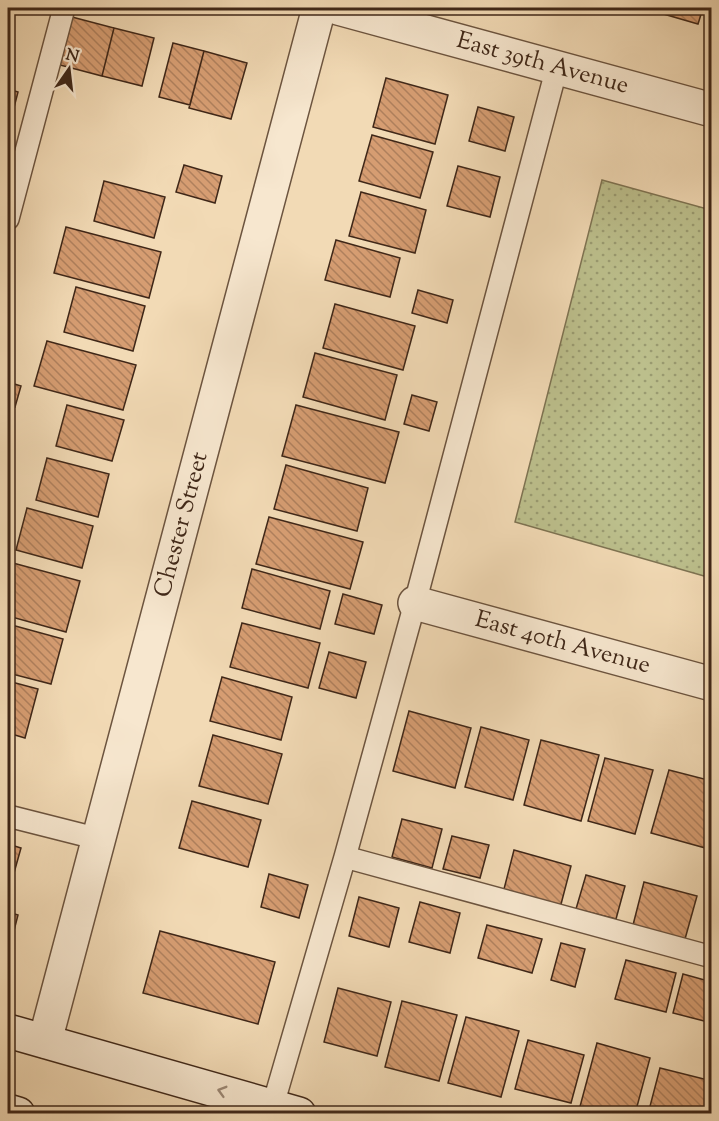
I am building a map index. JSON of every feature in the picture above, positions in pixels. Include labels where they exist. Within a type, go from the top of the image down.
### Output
[{"type":"street","name":"Chester Street","points":[[45,1041],[319,8]]},
{"type":"street","name":"East 39th Avenue","points":[[338,8],[711,110]]},
{"type":"street","name":"East 40th Avenue","points":[[415,603],[711,684]]},
{"type":"street","points":[[8,1031],[286,1109]]},
{"type":"street","points":[[8,1111],[18,1113]]},
{"type":"lane","points":[[8,219],[64,8]]},
{"type":"lane","points":[[286,1109],[345,857],[415,603],[556,67]]},
{"type":"lane","points":[[8,816],[99,839]]},
{"type":"lane","points":[[345,857],[711,957]]},
{"type":"green space","points":[[602,180],[711,210],[711,578],[515,522]]},
{"type":"building","points":[[654,8],[703,8],[698,24],[653,11]]},
{"type":"building","points":[[72,17],[114,28],[102,76],[60,65]]},
{"type":"building","points":[[114,28],[154,38],[142,86],[102,76]]},
{"type":"building","points":[[173,43],[204,51],[190,105],[159,97]]},
{"type":"building","points":[[204,51],[247,63],[231,119],[189,108]]},
{"type":"building","points":[[386,78],[448,95],[435,144],[373,127]]},
{"type":"building","points":[[8,89],[18,92],[8,131]]},
{"type":"building","points":[[478,107],[514,117],[505,151],[469,141]]},
{"type":"building","points":[[372,135],[433,152],[420,198],[359,181]]},
{"type":"building","points":[[184,165],[222,176],[215,203],[176,192]]},
{"type":"building","points":[[458,166],[500,177],[490,217],[447,206]]},
{"type":"building","points":[[104,181],[165,197],[154,238],[94,221]]},
{"type":"building","points":[[361,192],[426,210],[415,253],[349,236]]},
{"type":"building","points":[[66,227],[161,252],[149,298],[54,273]]},
{"type":"building","points":[[336,240],[400,258],[390,297],[325,280]]},
{"type":"building","points":[[76,287],[145,306],[133,351],[64,332]]},
{"type":"building","points":[[418,290],[453,300],[447,323],[412,313]]},
{"type":"building","points":[[335,304],[415,326],[403,370],[323,348]]},
{"type":"building","points":[[47,341],[136,365],[123,410],[34,386]]},
{"type":"building","points":[[315,353],[397,375],[385,420],[303,397]]},
{"type":"building","points":[[8,382],[21,386],[15,407],[8,405]]},
{"type":"building","points":[[412,395],[437,402],[429,431],[404,424]]},
{"type":"building","points":[[67,405],[124,420],[112,461],[56,446]]},
{"type":"building","points":[[296,405],[399,432],[385,483],[282,456]]},
{"type":"building","points":[[47,458],[109,474],[98,517],[36,500]]},
{"type":"building","points":[[286,465],[368,488],[357,531],[274,509]]},
{"type":"building","points":[[27,508],[93,526],[82,568],[16,550]]},
{"type":"building","points":[[269,517],[363,542],[350,589],[256,564]]},
{"type":"building","points":[[13,563],[80,581],[66,632],[8,616],[8,582]]},
{"type":"building","points":[[252,569],[330,591],[320,629],[242,608]]},
{"type":"building","points":[[343,594],[382,605],[374,634],[335,624]]},
{"type":"building","points":[[242,623],[320,643],[308,688],[230,667]]},
{"type":"building","points":[[8,624],[63,639],[51,684],[8,673]]},
{"type":"building","points":[[329,652],[366,662],[356,698],[319,688]]},
{"type":"building","points":[[222,677],[292,697],[281,740],[210,721]]},
{"type":"building","points":[[8,681],[38,689],[25,738],[8,733]]},
{"type":"building","points":[[409,711],[471,728],[455,788],[393,771]]},
{"type":"building","points":[[481,727],[529,740],[513,800],[465,787]]},
{"type":"building","points":[[213,735],[282,754],[268,804],[199,786]]},
{"type":"building","points":[[541,740],[599,755],[581,821],[524,805]]},
{"type":"building","points":[[605,758],[653,770],[635,834],[588,821]]},
{"type":"building","points":[[669,770],[712,781],[712,840],[709,849],[651,833]]},
{"type":"building","points":[[192,801],[261,820],[248,867],[179,848]]},
{"type":"building","points":[[402,819],[442,829],[432,868],[392,857]]},
{"type":"building","points":[[452,836],[489,845],[480,878],[443,869]]},
{"type":"building","points":[[8,844],[21,848],[12,880],[8,879]]},
{"type":"building","points":[[514,850],[571,866],[560,908],[503,893]]},
{"type":"building","points":[[269,874],[308,885],[299,918],[261,907]]},
{"type":"building","points":[[586,875],[625,886],[616,919],[576,909]]},
{"type":"building","points":[[644,882],[697,896],[685,939],[633,925]]},
{"type":"building","points":[[359,897],[399,908],[389,947],[349,936]]},
{"type":"building","points":[[420,902],[460,913],[450,953],[409,942]]},
{"type":"building","points":[[8,912],[18,915],[8,954]]},
{"type":"building","points":[[487,925],[542,939],[532,973],[478,958]]},
{"type":"building","points":[[160,931],[275,962],[258,1024],[143,993]]},
{"type":"building","points":[[561,943],[585,949],[575,987],[551,980]]},
{"type":"building","points":[[626,960],[676,973],[666,1012],[615,999]]},
{"type":"building","points":[[683,974],[712,982],[712,1023],[673,1013]]},
{"type":"building","points":[[338,988],[391,1002],[377,1056],[324,1042]]},
{"type":"building","points":[[402,1001],[457,1015],[439,1081],[385,1067]]},
{"type":"building","points":[[466,1017],[519,1031],[501,1097],[448,1083]]},
{"type":"building","points":[[528,1040],[584,1055],[571,1103],[515,1089]]},
{"type":"building","points":[[597,1043],[650,1058],[635,1114],[578,1114]]},
{"type":"building","points":[[660,1068],[712,1081],[704,1114],[648,1114]]}]
